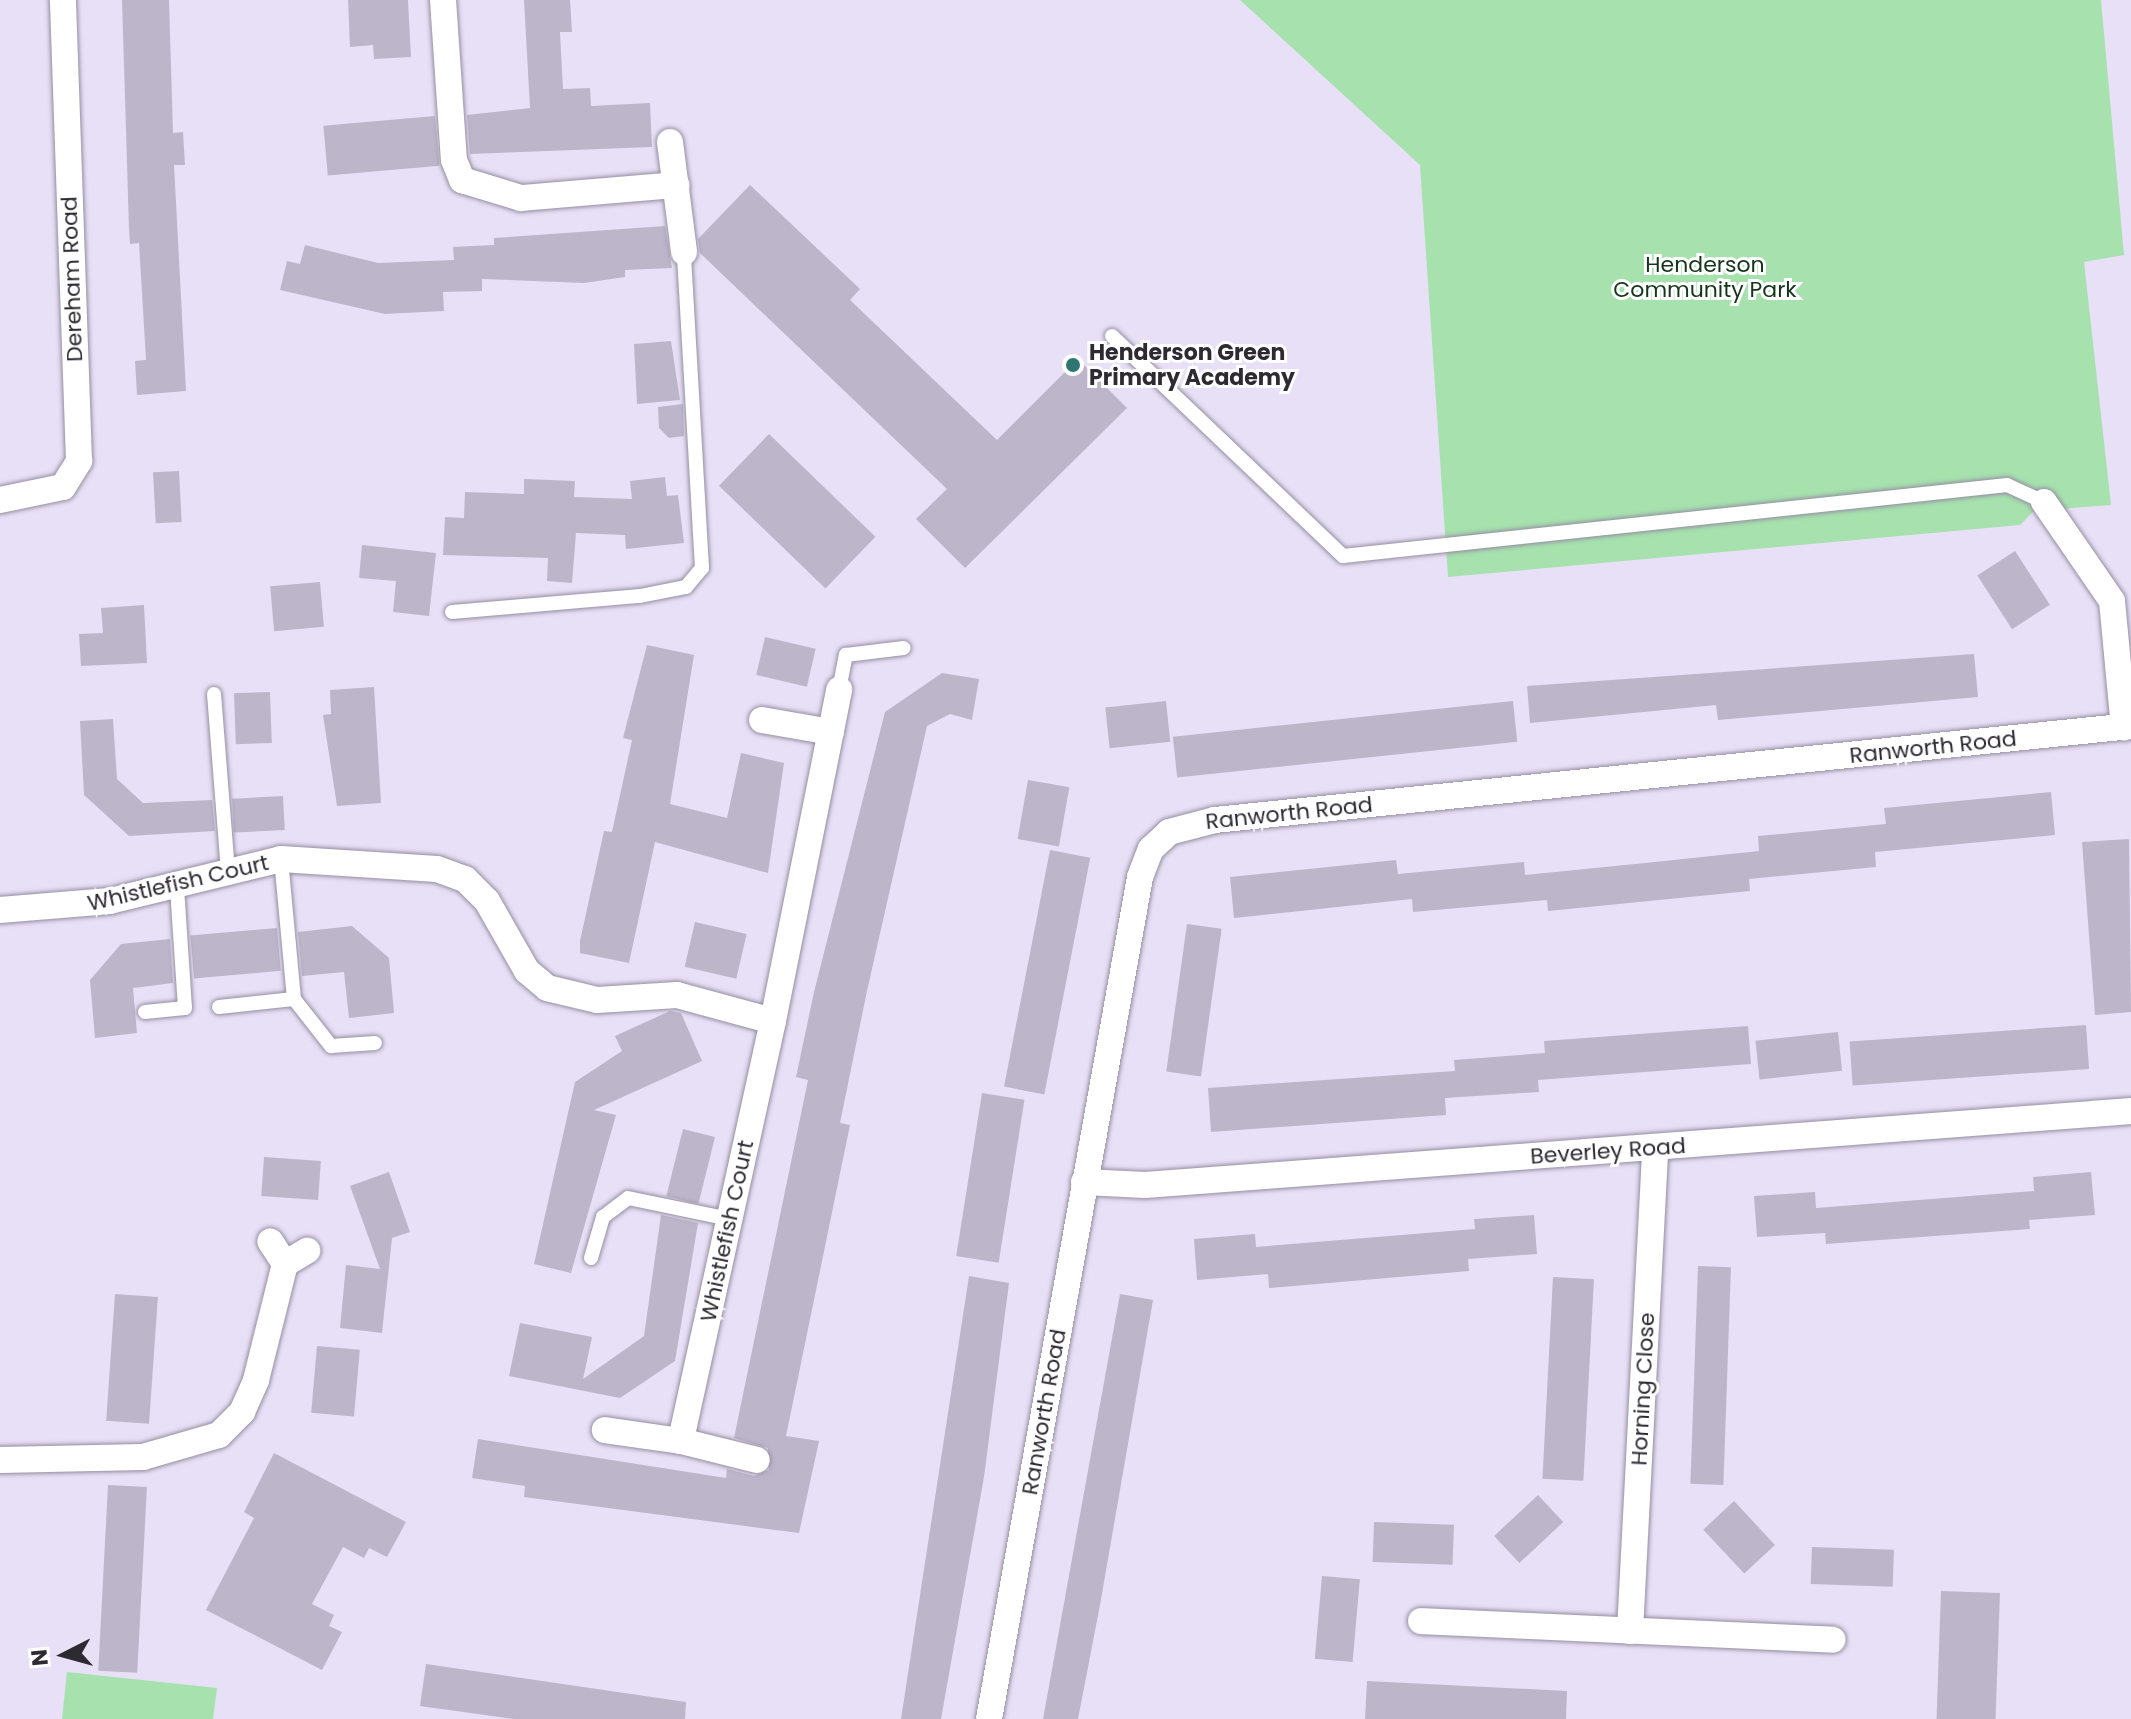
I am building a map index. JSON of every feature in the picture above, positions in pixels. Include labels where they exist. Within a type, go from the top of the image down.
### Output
[{"type":"street","name":"Dereham Road","points":[[0,500],[63,487],[79,461],[63,0]]},
{"type":"street","points":[[443,0],[462,180],[521,198],[676,185]]},
{"type":"street","points":[[670,142],[684,252]]},
{"type":"street","points":[[2044,502],[2112,601],[2128,727]]},
{"type":"street","name":"Whistlefish Court","points":[[681,1441],[773,1021],[839,690]]},
{"type":"street","points":[[762,720],[831,732]]},
{"type":"street","name":"Ranworth Road","points":[[989,1719],[1140,877],[1151,849],[1169,832],[1215,820],[2128,727]]},
{"type":"street","name":"Whistlefish Court","points":[[0,910],[52,909],[177,886],[281,859],[437,869],[465,879],[487,901],[527,971],[572,998],[677,995],[773,1021]]},
{"type":"street","name":"Beverley Road","points":[[1084,1182],[1145,1185],[2131,1111]]},
{"type":"street","name":"Horning Close","points":[[1630,1631],[1655,1148]]},
{"type":"street","points":[[0,1460],[143,1457],[219,1435],[242,1412],[256,1380],[296,1257],[270,1241]]},
{"type":"street","points":[[605,1430],[681,1441],[757,1460]]},
{"type":"street","points":[[1421,1621],[1833,1640]]},
{"type":"lane","points":[[452,612],[640,596],[686,587],[702,568],[684,252]]},
{"type":"lane","points":[[1112,336],[1343,556],[2007,485],[2044,502]]},
{"type":"lane","points":[[839,690],[846,655],[904,648]]},
{"type":"lane","points":[[214,694],[228,871]]},
{"type":"lane","points":[[281,859],[294,999],[331,1046],[375,1043]]},
{"type":"lane","points":[[145,1012],[185,1008],[177,886]]},
{"type":"lane","points":[[219,1007],[294,999]]},
{"type":"lane","points":[[591,1258],[603,1217],[628,1198],[729,1219]]},
{"type":"green space","name":"Henderson Community Park","points":[[1240,0],[2101,0],[2124,255],[2084,262],[2111,505],[2034,511],[2020,525],[1448,577],[1420,165]]},
{"type":"green space","points":[[67,1672],[217,1688],[213,1719],[62,1719]]},
{"type":"building","points":[[122,0],[169,0],[173,133],[183,132],[185,165],[174,165],[186,391],[137,395],[135,361],[146,360],[139,243],[130,244],[129,229]]},
{"type":"building","points":[[348,0],[408,0],[411,57],[374,59],[373,45],[350,47]]},
{"type":"building","points":[[524,0],[570,0],[572,32],[560,32],[563,89],[590,88],[591,106],[650,103],[652,147],[470,154],[467,115],[530,108]]},
{"type":"building","points":[[435,116],[439,166],[328,176],[323,126]]},
{"type":"building","points":[[750,185],[860,289],[850,300],[997,440],[1078,359],[1127,408],[965,568],[916,519],[947,489],[700,253],[698,239]]},
{"type":"building","points":[[665,226],[672,268],[625,270],[625,277],[584,283],[482,279],[482,291],[443,292],[444,311],[385,314],[280,290],[287,261],[300,264],[305,245],[378,263],[454,260],[453,247],[494,245],[494,238]]},
{"type":"building","points":[[671,341],[680,400],[637,404],[634,344]]},
{"type":"building","points":[[683,404],[684,436],[669,438],[659,428],[658,407]]},
{"type":"building","points":[[769,434],[875,537],[825,589],[719,486]]},
{"type":"building","points":[[179,471],[182,522],[156,523],[153,472]]},
{"type":"building","points":[[665,477],[667,496],[678,495],[684,543],[626,549],[625,535],[576,533],[572,583],[547,581],[548,558],[443,555],[445,517],[464,518],[465,492],[524,494],[524,479],[575,481],[574,497],[632,499],[630,481]]},
{"type":"building","points":[[362,545],[436,553],[429,616],[393,612],[396,581],[359,578]]},
{"type":"building","points":[[2015,551],[2050,605],[2012,629],[1977,576]]},
{"type":"building","points":[[320,582],[324,627],[274,631],[270,586]]},
{"type":"building","points":[[144,605],[147,663],[81,666],[79,634],[103,633],[101,608]]},
{"type":"building","points":[[765,637],[816,649],[807,687],[756,675]]},
{"type":"building","points":[[647,645],[694,655],[670,804],[727,818],[741,753],[784,763],[768,873],[655,842],[629,963],[580,953],[580,941],[604,831],[612,832],[632,740],[623,738]]},
{"type":"building","points":[[1974,654],[1978,697],[1718,720],[1716,705],[1530,723],[1527,686]]},
{"type":"building","points":[[942,673],[979,679],[972,720],[950,714],[927,726],[867,991],[840,1123],[850,1125],[786,1436],[819,1441],[799,1533],[524,1497],[525,1486],[472,1478],[478,1439],[726,1478],[727,1469],[754,1476],[769,1470],[768,1448],[734,1438],[808,1080],[796,1077],[814,992],[885,712]]},
{"type":"building","points":[[374,687],[381,803],[337,806],[323,715],[331,714],[330,690]]},
{"type":"building","points":[[270,692],[272,743],[236,744],[234,693]]},
{"type":"building","points":[[1166,701],[1170,742],[1110,748],[1105,707]]},
{"type":"building","points":[[1513,701],[1517,742],[1177,778],[1173,737]]},
{"type":"building","points":[[113,719],[117,779],[143,803],[212,800],[215,831],[129,836],[84,795],[80,721]]},
{"type":"building","points":[[1028,780],[1069,787],[1059,846],[1018,839]]},
{"type":"building","points":[[2051,792],[2055,835],[1875,852],[1876,867],[1749,879],[1750,891],[1548,911],[1547,900],[1413,912],[1412,899],[1234,918],[1230,877],[1396,860],[1398,874],[1524,862],[1525,875],[1645,863],[1759,851],[1758,836],[1886,824],[1884,808]]},
{"type":"building","points":[[283,796],[285,830],[234,833],[232,799]]},
{"type":"building","points":[[2129,839],[2131,1012],[2095,1015],[2082,842]]},
{"type":"building","points":[[1050,850],[1090,858],[1044,1094],[1004,1087]]},
{"type":"building","points":[[695,922],[747,934],[736,979],[685,967]]},
{"type":"building","points":[[1187,924],[1222,929],[1201,1076],[1166,1072]]},
{"type":"building","points":[[352,926],[389,958],[394,1013],[349,1018],[344,972],[302,976],[298,932]]},
{"type":"building","points":[[277,928],[281,971],[194,978],[190,936]]},
{"type":"building","points":[[170,939],[173,983],[133,988],[137,1033],[95,1038],[90,980],[121,944]]},
{"type":"building","points":[[670,1011],[681,1013],[702,1061],[594,1110],[616,1115],[571,1273],[534,1264],[575,1082],[622,1051],[615,1036]]},
{"type":"building","points":[[2086,1025],[2089,1069],[1853,1085],[1850,1042]]},
{"type":"building","points":[[1748,1026],[1751,1064],[1538,1080],[1539,1092],[1445,1098],[1446,1115],[1211,1132],[1208,1088],[1455,1071],[1454,1060],[1545,1053],[1544,1041]]},
{"type":"building","points":[[1838,1032],[1842,1071],[1760,1079],[1755,1041]]},
{"type":"building","points":[[982,1093],[1024,1100],[999,1263],[956,1256]]},
{"type":"building","points":[[683,1129],[715,1137],[698,1204],[666,1196]]},
{"type":"building","points":[[264,1157],[321,1161],[318,1200],[261,1196]]},
{"type":"building","points":[[389,1172],[410,1232],[392,1238],[382,1333],[340,1328],[346,1265],[380,1269],[350,1186]]},
{"type":"building","points":[[2091,1172],[2095,1215],[2029,1220],[2030,1229],[1826,1244],[1825,1233],[1757,1237],[1754,1196],[1815,1192],[1816,1208],[2034,1191],[2033,1177]]},
{"type":"building","points":[[661,1215],[698,1223],[675,1361],[620,1398],[509,1376],[520,1323],[592,1337],[583,1379],[644,1336]]},
{"type":"building","points":[[1534,1215],[1537,1254],[1468,1259],[1469,1271],[1269,1288],[1268,1274],[1197,1280],[1194,1239],[1255,1234],[1256,1247],[1475,1229],[1474,1219]]},
{"type":"building","points":[[1698,1266],[1731,1267],[1723,1485],[1690,1484]]},
{"type":"building","points":[[969,1276],[1009,1283],[984,1477],[941,1719],[901,1719]]},
{"type":"building","points":[[1553,1277],[1594,1279],[1583,1481],[1542,1479]]},
{"type":"building","points":[[115,1294],[158,1297],[149,1424],[106,1421]]},
{"type":"building","points":[[1120,1294],[1153,1300],[1100,1605],[1078,1719],[1043,1719]]},
{"type":"building","points":[[317,1346],[360,1350],[354,1416],[311,1413]]},
{"type":"building","points":[[274,1453],[406,1522],[387,1557],[369,1548],[364,1558],[343,1547],[312,1604],[334,1615],[329,1626],[342,1632],[322,1670],[206,1610],[254,1518],[244,1512]]},
{"type":"building","points":[[108,1485],[147,1487],[137,1673],[98,1671]]},
{"type":"building","points":[[1538,1495],[1563,1522],[1519,1563],[1494,1536]]},
{"type":"building","points":[[1734,1501],[1775,1545],[1744,1574],[1703,1530]]},
{"type":"building","points":[[1374,1522],[1454,1525],[1453,1565],[1373,1562]]},
{"type":"building","points":[[1812,1547],[1894,1550],[1893,1587],[1811,1584]]},
{"type":"building","points":[[1322,1576],[1360,1579],[1353,1662],[1315,1659]]},
{"type":"building","points":[[1941,1591],[2000,1593],[1996,1719],[1937,1719]]},
{"type":"building","points":[[426,1664],[686,1702],[685,1719],[514,1719],[420,1706]]},
{"type":"building","points":[[1367,1681],[1567,1691],[1566,1719],[1365,1719]]},
{"type":"place","name":"Henderson Green Primary Academy","points":[[1073,365]]}]
